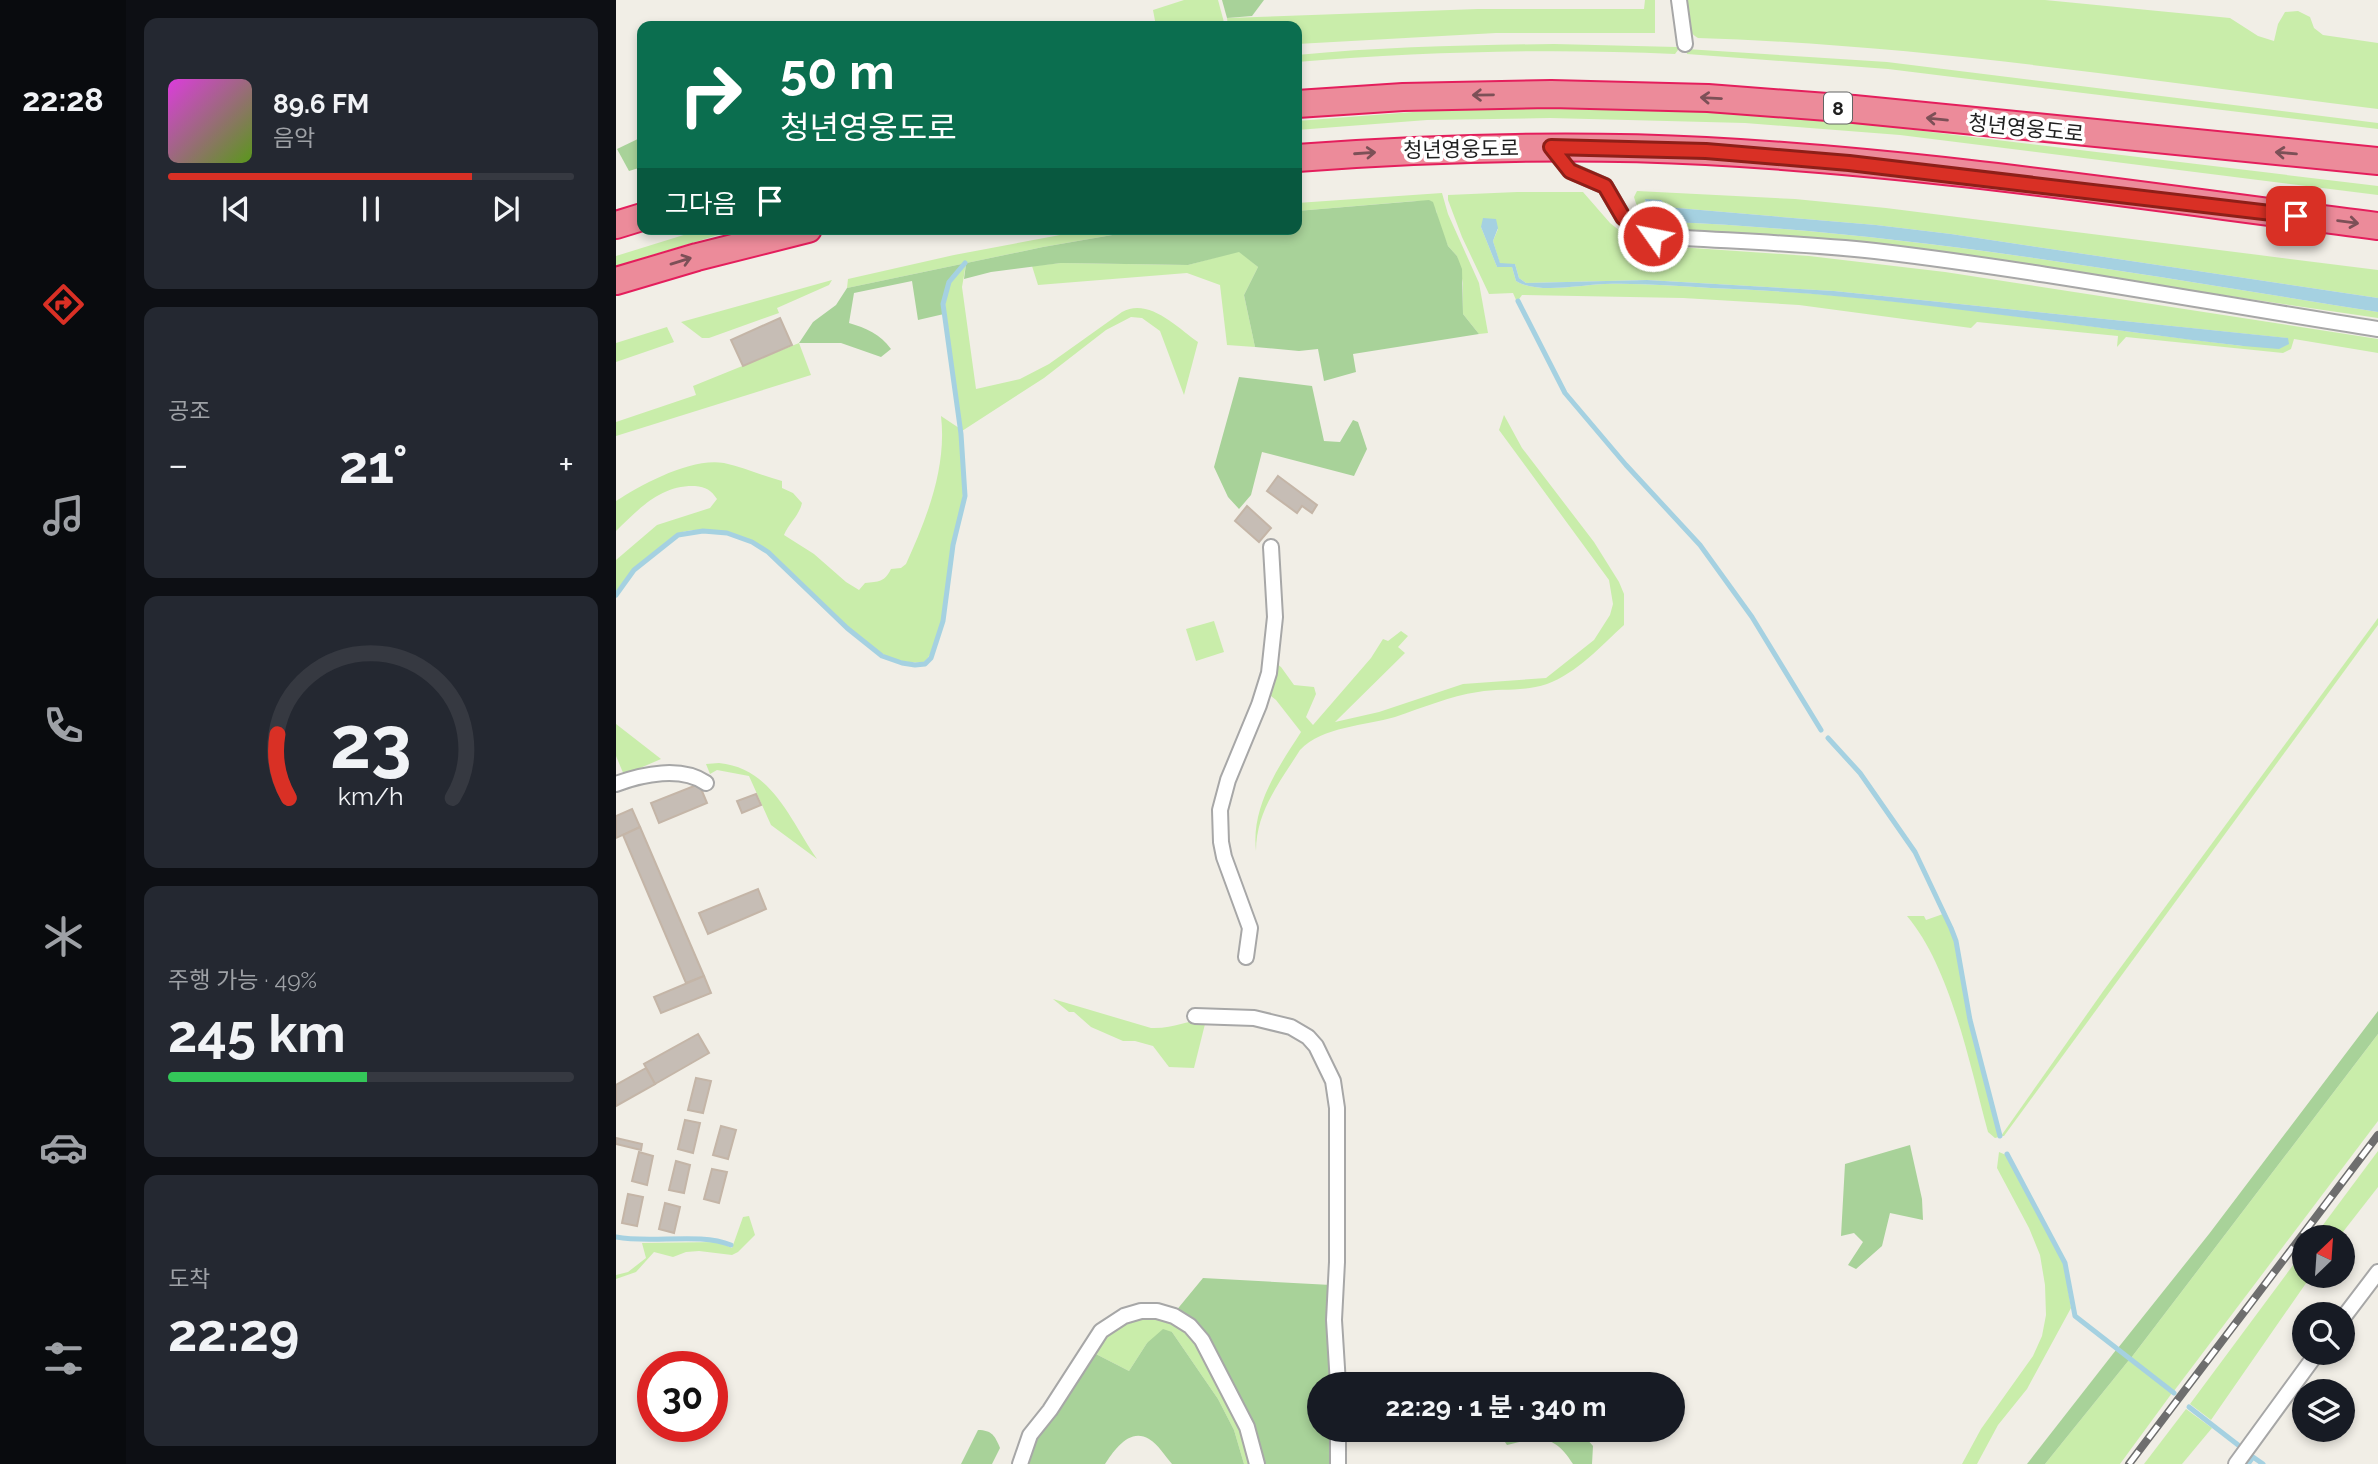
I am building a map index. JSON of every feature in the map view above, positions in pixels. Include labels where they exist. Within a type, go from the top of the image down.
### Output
[{"type":"highway","name":"청년영웅도로","points":[[1302,104],[1403,97],[1537,94],[1709,98],[2378,161]]},
{"type":"highway","name":"청년영웅도로","points":[[1302,158],[1406,150],[1551,147],[1706,151],[2011,180],[2378,226]]},
{"type":"highway","points":[[616,225],[637,219]]},
{"type":"highway","points":[[616,281],[784,235]]},
{"type":"street","points":[[1679,0],[1685,44]]},
{"type":"street","points":[[1551,147],[1570,171],[1605,186],[1623,217],[1634,227],[1653,236],[1810,244],[1888,253],[2378,329]]},
{"type":"street","points":[[1246,957],[1250,928],[1224,857],[1220,810],[1227,780],[1259,705],[1269,673],[1275,617],[1271,547]]},
{"type":"street","points":[[616,784],[645,776],[666,774],[697,777],[706,783]]},
{"type":"street","points":[[1195,1016],[1254,1018],[1291,1027],[1308,1037],[1316,1046],[1333,1081],[1337,1108],[1335,1320],[1337,1372]]},
{"type":"street","points":[[2355,1302],[2378,1272]]},
{"type":"street","points":[[1020,1464],[1030,1435],[1050,1410],[1101,1331],[1124,1316],[1142,1311],[1157,1311],[1174,1316],[1190,1326],[1202,1340],[1247,1427],[1257,1464]]},
{"type":"street","points":[[2236,1464],[2308,1365]]},
{"type":"street","points":[[1338,1442],[1338,1464]]},
{"type":"green space","points":[[1184,0],[1218,0],[1224,21],[1155,21],[1153,10]]},
{"type":"green space","points":[[1222,0],[1264,0],[1252,16],[1227,18]]},
{"type":"green space","points":[[1645,0],[1655,0],[1655,33],[1496,33],[1302,44],[1302,21],[1227,21],[1227,18],[1478,9],[1644,9]]},
{"type":"green space","points":[[1683,0],[2045,0],[2230,18],[2258,36],[2274,41],[2278,24],[2285,12],[2298,11],[2310,17],[2314,28],[2323,35],[2378,43],[2378,109],[1953,56],[1698,38],[1688,27]]},
{"type":"green space","points":[[1554,44],[1677,47],[1678,50],[1675,54],[1486,52],[1302,62],[1302,55],[1426,47]]},
{"type":"green space","points":[[1686,49],[1887,62],[2378,123],[2378,129],[1888,69],[1687,54]]},
{"type":"green space","points":[[1550,108],[1666,110],[1832,120],[2378,186],[2378,195],[1900,135],[1745,123],[1550,118],[1427,120],[1302,130],[1302,121],[1426,111]]},
{"type":"green space","points":[[637,139],[637,169],[629,171],[617,149]]},
{"type":"green space","points":[[1637,191],[1795,199],[1886,208],[2378,270],[2378,298],[1951,234],[1677,208],[1666,206],[1661,200],[1645,200],[1655,217],[1671,222],[1849,235],[2026,257],[2378,312],[2378,318],[1918,250],[1808,238],[1666,229],[1650,221],[1642,213],[1634,197]]},
{"type":"green space","points":[[1583,192],[1610,223],[1624,234],[1649,245],[1809,256],[1945,272],[2378,339],[2378,353],[2294,339],[2291,349],[2283,353],[2126,337],[2117,347],[2118,336],[1977,322],[1971,328],[1799,305],[1683,298],[1522,295],[1517,302],[1513,293],[1489,294],[1462,237],[1448,195]],"holes":[[[1481,227],[1498,229],[1493,241],[1500,264],[1515,264],[1519,278],[1526,283],[1647,280],[1834,291],[2287,338],[2243,346],[1911,303],[1778,291],[1631,284],[1535,287],[1516,281],[1512,267],[1497,267]]]},
{"type":"green space","points":[[1442,193],[1448,214],[1479,283],[1488,333],[1479,334],[1463,314],[1463,283],[1457,256],[1448,246],[1436,210],[1416,201],[1302,211],[1302,203]]},
{"type":"green space","points":[[1429,200],[1433,202],[1448,246],[1457,256],[1462,269],[1463,314],[1479,334],[1353,354],[1356,372],[1324,381],[1318,349],[1299,351],[1255,347],[1244,295],[1258,267],[1239,252],[1188,265],[1061,263],[991,272],[964,279],[966,264],[1112,235],[1302,235],[1302,211]]},
{"type":"green space","points":[[684,235],[718,235],[616,266],[616,256]]},
{"type":"green space","points":[[1060,235],[1112,235],[847,288],[848,279]]},
{"type":"green space","points":[[1239,251],[1258,267],[1244,295],[1255,347],[1227,345],[1220,285],[1187,273],[1038,285],[1032,266],[1061,263],[1188,265]]},
{"type":"green space","points":[[963,264],[947,286],[943,299],[944,314],[918,320],[912,281],[854,293],[849,323],[872,332],[887,344],[891,349],[881,357],[841,343],[799,343],[813,322],[836,305],[847,288]]},
{"type":"green space","points":[[966,264],[962,287],[976,389],[1020,379],[1049,364],[1122,312],[1142,308],[1172,322],[1198,342],[1184,395],[1160,331],[1142,318],[1131,317],[1106,330],[1044,378],[962,431],[945,304],[950,283]]},
{"type":"green space","points":[[832,280],[829,285],[777,308],[779,313],[709,338],[702,338],[681,322]]},
{"type":"green space","points":[[667,327],[674,342],[616,362],[616,343]]},
{"type":"green space","points":[[799,343],[811,375],[616,436],[616,422],[696,395],[693,386]]},
{"type":"green space","points":[[1239,377],[1312,386],[1324,441],[1340,442],[1353,420],[1358,422],[1367,449],[1354,476],[1262,452],[1251,495],[1239,509],[1228,497],[1214,467]]},
{"type":"green space","points":[[1504,415],[1522,448],[1594,542],[1619,582],[1624,594],[1624,625],[1578,666],[1547,684],[1457,696],[1395,717],[1332,731],[1309,742],[1300,750],[1270,797],[1260,823],[1256,851],[1258,818],[1262,803],[1275,774],[1301,732],[1276,700],[1267,693],[1273,661],[1294,685],[1314,687],[1316,694],[1306,717],[1313,725],[1371,658],[1383,639],[1388,641],[1401,631],[1408,636],[1398,647],[1405,653],[1335,722],[1379,712],[1463,684],[1546,678],[1594,640],[1610,615],[1613,604],[1609,580],[1499,430]]},
{"type":"green space","points":[[941,416],[959,428],[963,493],[951,547],[941,625],[932,653],[924,662],[895,659],[868,646],[795,575],[769,553],[741,537],[709,530],[677,534],[635,570],[616,592],[616,560],[657,525],[710,508],[717,499],[713,493],[699,486],[671,490],[651,500],[616,531],[616,501],[668,473],[711,462],[724,463],[782,481],[782,488],[793,493],[802,503],[784,535],[814,554],[859,590],[865,583],[883,579],[891,569],[901,568],[906,564],[928,510],[941,454]]},
{"type":"green space","points":[[2378,618],[2378,625],[2004,1136],[2001,1136],[2104,990]]},
{"type":"green space","points":[[1214,621],[1224,652],[1196,661],[1186,629]]},
{"type":"green space","points":[[616,724],[661,759],[624,775],[616,756]]},
{"type":"green space","points":[[719,763],[737,767],[766,785],[778,798],[817,859],[771,825],[749,776],[717,770],[710,774],[706,764]]},
{"type":"green space","points":[[1943,914],[1955,942],[1969,1021],[1999,1137],[1995,1138],[1988,1132],[1966,1048],[1936,962],[1907,916],[1924,916],[1926,920]]},
{"type":"green space","points":[[1053,999],[1151,1028],[1206,1020],[1194,1068],[1169,1067],[1153,1046],[1123,1041],[1091,1027]]},
{"type":"green space","points":[[2378,1011],[2378,1034],[2131,1358],[2118,1348],[2209,1234]]},
{"type":"green space","points":[[2378,1034],[2378,1121],[2299,1225],[2292,1225],[2292,1235],[2174,1391],[2131,1358]]},
{"type":"green space","points":[[1910,1145],[1922,1199],[1923,1220],[1890,1213],[1882,1246],[1856,1269],[1848,1265],[1863,1242],[1854,1233],[1841,1236],[1845,1164]]},
{"type":"green space","points":[[2378,1151],[2378,1187],[2348,1225],[2323,1225]]},
{"type":"green space","points":[[1999,1152],[2006,1155],[2064,1264],[2071,1308],[2027,1389],[1998,1425],[1977,1464],[1962,1464],[1981,1429],[2033,1356],[2042,1336],[2046,1315],[2040,1255],[2029,1228],[1997,1168]]},
{"type":"green space","points":[[749,1216],[755,1235],[732,1255],[699,1251],[673,1257],[654,1252],[636,1272],[616,1279],[616,1275],[628,1272],[646,1258],[642,1243],[719,1242],[732,1248],[743,1217]]},
{"type":"green space","points":[[2292,1267],[2292,1288],[2303,1288],[2211,1420],[2190,1404]]},
{"type":"green space","points":[[1203,1278],[1331,1285],[1334,1372],[1307,1372],[1307,1442],[1334,1442],[1334,1464],[1261,1464],[1250,1426],[1175,1312]]},
{"type":"green space","points":[[1142,1313],[1189,1327],[1216,1370],[1255,1464],[1244,1464],[1234,1430],[1218,1399],[1172,1332],[1147,1343],[1129,1371],[1090,1351],[1102,1332]]},
{"type":"green space","points":[[1163,1329],[1172,1332],[1218,1399],[1234,1430],[1244,1464],[1172,1464],[1152,1441],[1135,1436],[1123,1442],[1105,1464],[1022,1464],[1025,1454],[1090,1351],[1129,1371],[1147,1343]]},
{"type":"green space","points":[[2116,1350],[2129,1360],[2045,1464],[2027,1464]]},
{"type":"green space","points":[[2129,1360],[2172,1393],[2120,1464],[2045,1464]]},
{"type":"green space","points":[[2186,1409],[2212,1428],[2182,1464],[2144,1464]]},
{"type":"green space","points":[[978,1430],[992,1434],[1000,1448],[992,1464],[961,1464]]},
{"type":"green space","points":[[1552,1442],[1590,1442],[1593,1446],[1592,1464],[1573,1464]]},
{"type":"water","points":[[1645,199],[1661,200],[1666,206],[1677,208],[1951,234],[2378,298],[2378,312],[1938,245],[1760,227],[1662,221],[1648,211]]},
{"type":"water","points":[[1483,218],[1496,219],[1498,228],[1493,241],[1500,263],[1515,264],[1519,278],[1526,283],[1647,280],[1834,291],[2288,338],[2289,344],[2279,349],[2243,346],[1911,304],[1778,291],[1631,284],[1535,287],[1516,281],[1512,267],[1497,267],[1481,227]]},
{"type":"building","points":[[780,318],[792,345],[743,366],[731,340]]},
{"type":"building","points":[[1278,476],[1317,505],[1312,513],[1302,506],[1297,513],[1267,491]]},
{"type":"building","points":[[1247,506],[1271,528],[1259,542],[1235,521]]},
{"type":"building","points":[[699,784],[707,803],[659,823],[651,803]]},
{"type":"building","points":[[756,794],[761,805],[742,813],[737,801]]},
{"type":"building","points":[[632,809],[640,827],[616,838],[616,816]]},
{"type":"building","points":[[640,827],[704,976],[686,983],[623,835]]},
{"type":"building","points":[[758,889],[766,909],[708,934],[699,913]]},
{"type":"building","points":[[704,976],[711,993],[661,1013],[654,997]]},
{"type":"building","points":[[698,1034],[709,1053],[655,1084],[644,1064]]},
{"type":"building","points":[[646,1068],[655,1084],[616,1106],[616,1085]]},
{"type":"building","points":[[696,1078],[711,1081],[703,1113],[688,1110]]},
{"type":"building","points":[[685,1120],[700,1123],[693,1153],[678,1149]]},
{"type":"building","points":[[721,1126],[736,1130],[728,1159],[713,1155]]},
{"type":"building","points":[[616,1138],[642,1144],[641,1150],[616,1144]]},
{"type":"building","points":[[639,1152],[653,1156],[647,1185],[632,1181]]},
{"type":"building","points":[[676,1161],[690,1165],[684,1193],[669,1190]]},
{"type":"building","points":[[712,1169],[727,1172],[719,1203],[704,1199]]},
{"type":"building","points":[[628,1194],[643,1197],[637,1226],[622,1223]]},
{"type":"building","points":[[665,1203],[680,1207],[674,1233],[659,1229]]},
{"type":"waterway","points":[[616,595],[634,570],[678,535],[703,531],[727,533],[752,542],[768,552],[847,628],[882,656],[902,663],[925,664],[931,658],[943,621],[953,545],[965,496],[961,434],[943,304],[949,282],[965,263]]},
{"type":"waterway","points":[[1518,301],[1565,393],[1626,465],[1700,545],[1752,617],[1821,730]]},
{"type":"waterway","points":[[1828,738],[1860,773],[1915,852],[1951,928],[1956,941],[1970,1020],[2000,1136]]},
{"type":"waterway","points":[[2007,1154],[2065,1263],[2075,1316],[2174,1393]]},
{"type":"waterway","points":[[616,1237],[705,1239],[731,1245]]},
{"type":"waterway","points":[[2189,1407],[2242,1448]]},
{"type":"waterway","points":[[2248,1464],[2253,1457],[2263,1464]]},
{"type":"railway","points":[[2129,1464],[2378,1135]]},
{"type":"route","points":[[1653,236],[1634,227],[1623,217],[1605,186],[1570,171],[1551,147],[1706,151],[1849,163],[2296,216]]}]
